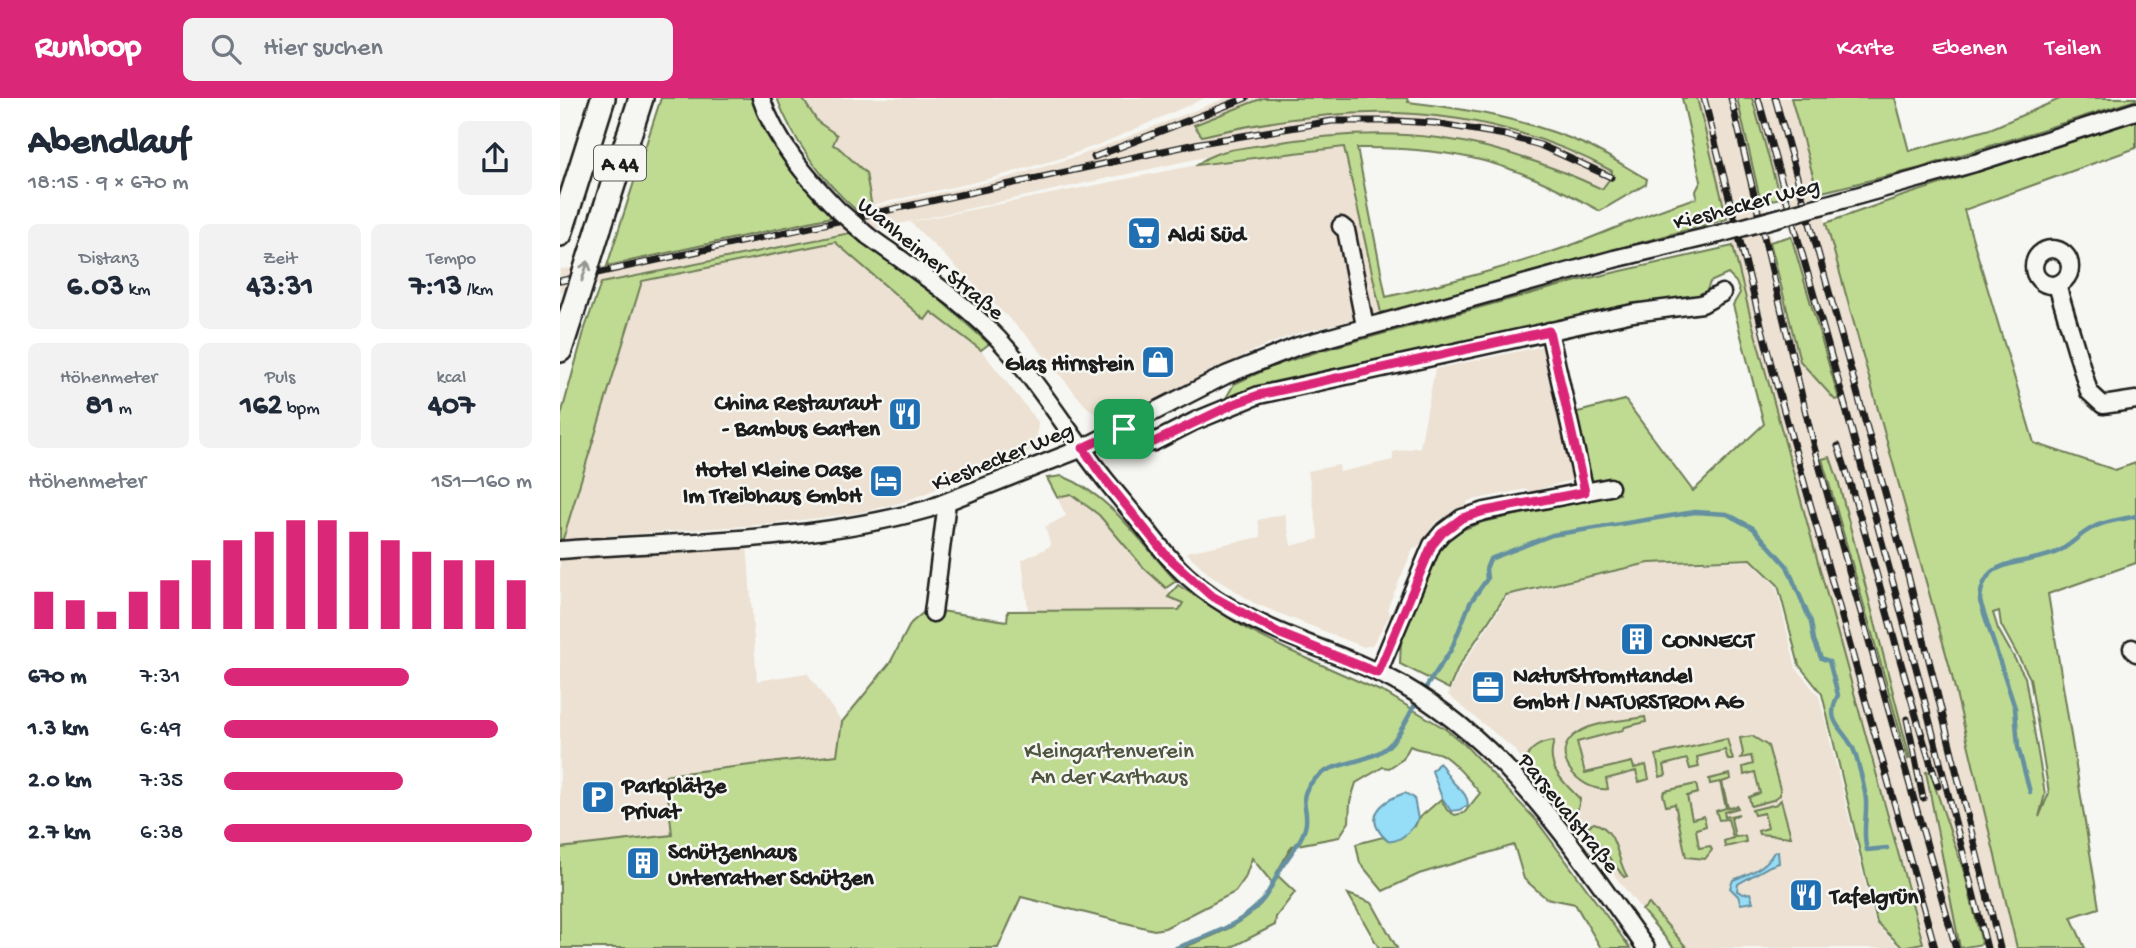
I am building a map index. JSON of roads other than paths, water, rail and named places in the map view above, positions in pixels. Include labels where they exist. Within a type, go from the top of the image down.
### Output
[{"type":"highway","name":"A 44","points":[[560,233],[603,98]]},
{"type":"highway","name":"A 44","points":[[560,349],[641,98]]},
{"type":"street","name":"Wanheimer Straße","points":[[761,98],[790,156],[838,210],[868,236],[973,315],[1007,348],[1083,448]]},
{"type":"street","name":"Kieshecker Weg","points":[[560,550],[831,530],[905,516],[1083,448],[1250,365],[1298,346],[1975,163],[2136,111]]},
{"type":"street","points":[[1341,226],[1346,230],[1365,326]]},
{"type":"street","points":[[2057,285],[2089,392],[2103,405],[2136,400]]},
{"type":"street","points":[[1124,429],[1138,442],[1154,442],[1259,395],[1633,313],[1702,304],[1721,293]]},
{"type":"street","points":[[1549,331],[1585,492]]},
{"type":"street","name":"Parsevalstraße","points":[[1083,448],[1166,555],[1210,595],[1281,634],[1406,687],[1433,705],[1508,767],[1646,948]]},
{"type":"street","points":[[1378,673],[1432,545],[1442,533],[1462,518],[1485,511],[1610,487]]},
{"type":"street","points":[[933,613],[947,502]]},
{"type":"water","points":[[1439,763],[1466,797],[1468,805],[1459,810],[1451,811],[1442,798],[1432,771]]},
{"type":"water","points":[[1405,793],[1414,798],[1418,819],[1406,834],[1397,840],[1388,841],[1376,825],[1377,812],[1387,801]]},
{"type":"water","points":[[1774,852],[1778,852],[1779,863],[1738,884],[1737,891],[1750,893],[1753,902],[1741,904],[1730,888],[1733,880],[1762,866]]},
{"type":"waterway","points":[[1422,693],[1451,650],[1470,603],[1487,579],[1486,569],[1490,559],[1552,535],[1695,512],[1727,514],[1753,528],[1787,566],[1811,622],[1821,658],[1829,661],[1838,695],[1834,705],[1834,720],[1855,753],[1866,801],[1867,850],[1887,848]]},
{"type":"waterway","points":[[2030,792],[2018,747],[2015,708],[1980,601],[1983,586],[1989,575],[1998,568],[2047,556],[2099,525],[2136,516]]},
{"type":"waterway","points":[[1176,948],[1233,924],[1261,902],[1299,843],[1306,821],[1304,798],[1309,786],[1330,769],[1372,756],[1386,748],[1402,729],[1417,701]]},
{"type":"railway","points":[[1094,157],[1246,98]]},
{"type":"railway","points":[[1704,98],[1772,368],[1935,948]]},
{"type":"railway","points":[[1731,98],[1814,447],[1956,948]]},
{"type":"railway","points":[[1758,98],[1917,671],[1987,948]]},
{"type":"railway","points":[[1775,98],[1908,575],[2000,948]]},
{"type":"railway","points":[[560,281],[1200,143],[1332,121],[1434,123],[1505,135],[1540,145],[1611,177]]},
{"type":"railway","points":[[1838,446],[1938,786]]},
{"type":"railway","points":[[1907,719],[1923,798]]},
{"type":"place","name":"Aldi Süd","points":[[1144,233]]},
{"type":"place","name":"Glas Hirnstein","points":[[1158,362]]},
{"type":"place","name":"China Restauraut - Bambus Garten","points":[[905,414]]},
{"type":"place","name":"Hotel Kleine Oase Im Treibhaus GmbH","points":[[886,481]]},
{"type":"place","name":"CONNECT","points":[[1637,639]]},
{"type":"place","name":"NaturStromHandel GmbH / NATURSTROM AG","points":[[1488,687]]},
{"type":"place","name":"Parkplätze Privat","points":[[598,797]]},
{"type":"place","name":"Schützenhaus Unterrather Schützen","points":[[643,863]]},
{"type":"place","name":"Tafelgrün","points":[[1806,895]]},
{"type":"park label","name":"Kleingartenverein An der Karthaus","points":[[1109,762]]}]
